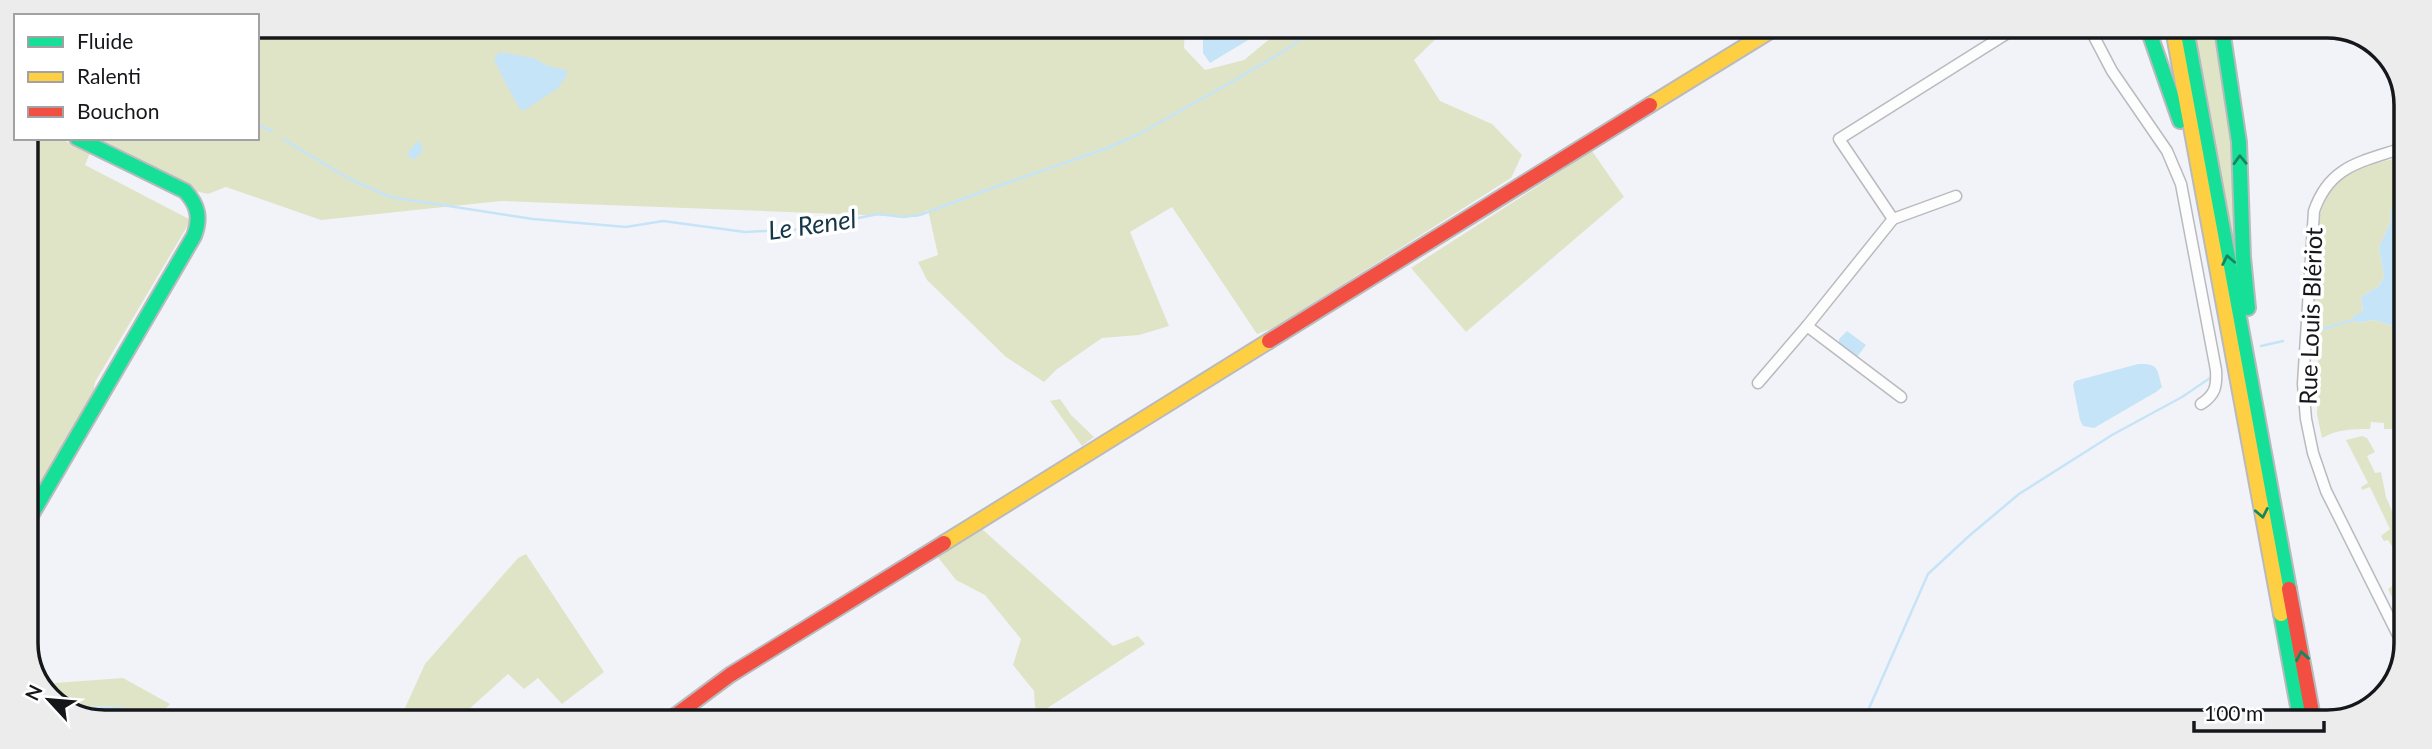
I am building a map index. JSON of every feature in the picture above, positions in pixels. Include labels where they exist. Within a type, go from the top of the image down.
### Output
[{"type":"main road","points":[[683,710],[730,675],[1759,38]]},
{"type":"main road","points":[[2151,38],[2179,119],[2249,446]]},
{"type":"main road","points":[[2175,38],[2299,710]]},
{"type":"main road","points":[[2188,38],[2312,710]]},
{"type":"main road","points":[[2223,38],[2239,142],[2246,296],[2267,472]]},
{"type":"main road","points":[[39,502],[199,224],[199,209],[185,191],[81,140]]},
{"type":"street","points":[[1893,219],[1839,139],[2000,38]]},
{"type":"street","points":[[2095,38],[2141,116],[2167,150],[2181,184],[2209,325],[2217,383],[2214,394],[2201,404]]},
{"type":"street","name":"Rue Louis Blériot","points":[[2393,151],[2346,168],[2332,177],[2320,193],[2314,211],[2303,384],[2313,453],[2326,491],[2394,627]]},
{"type":"street","points":[[1758,383],[1893,219],[1956,196]]},
{"type":"street","points":[[1807,326],[1901,397]]},
{"type":"green space","points":[[259,38],[1184,38],[1184,48],[1205,70],[1244,60],[1271,38],[1437,38],[1414,60],[1440,101],[1492,124],[1522,155],[1511,178],[1274,328],[1257,334],[1172,207],[1130,232],[1169,326],[1139,335],[1102,338],[1056,370],[1044,382],[1006,357],[927,280],[918,262],[938,255],[928,210],[917,217],[501,201],[321,220],[226,187],[208,194],[195,191],[92,140],[259,140]]},
{"type":"green space","points":[[2196,38],[2218,38],[2231,110],[2236,261]]},
{"type":"green space","points":[[38,140],[63,140],[90,153],[85,165],[191,220],[95,382],[93,395],[39,490]]},
{"type":"green space","points":[[1592,151],[1624,197],[1466,332],[1411,268]]},
{"type":"green space","points":[[2393,159],[2393,209],[2379,247],[2384,276],[2379,286],[2361,297],[2363,312],[2352,317],[2356,323],[2373,320],[2393,326],[2394,429],[2384,429],[2384,423],[2371,422],[2370,429],[2345,430],[2322,438],[2317,414],[2319,315],[2312,315],[2315,240],[2324,203],[2332,188],[2350,173]]},
{"type":"green space","points":[[1060,399],[1071,415],[1094,437],[1082,446],[1050,401]]},
{"type":"green space","points":[[2362,436],[2367,438],[2375,452],[2367,456],[2375,473],[2381,472],[2386,497],[2394,515],[2394,549],[2388,540],[2384,541],[2381,536],[2390,529],[2370,487],[2362,490],[2361,487],[2368,483],[2346,440]]},
{"type":"green space","points":[[982,529],[1113,646],[1138,636],[1145,644],[1045,710],[1038,710],[1034,691],[1013,665],[1021,639],[985,595],[956,580],[937,556]]},
{"type":"green space","points":[[526,554],[604,672],[562,704],[538,678],[524,689],[508,674],[468,710],[405,710],[425,664],[518,558]]},
{"type":"green space","points":[[2394,585],[2394,601],[2388,589]]},
{"type":"green space","points":[[123,678],[170,704],[164,710],[127,710],[124,707],[84,706],[84,681]]},
{"type":"water","points":[[1203,38],[1251,38],[1210,63],[1203,53]]},
{"type":"water","points":[[500,52],[533,58],[548,66],[567,70],[567,75],[558,88],[521,110],[495,61],[494,58]]},
{"type":"water","points":[[419,140],[423,151],[415,159],[410,158],[407,153]]},
{"type":"water","points":[[2393,206],[2393,326],[2373,320],[2356,323],[2352,317],[2363,311],[2361,297],[2379,286],[2384,276],[2379,247],[2390,223]]},
{"type":"water","points":[[1847,331],[1866,345],[1857,357],[1839,343],[1839,339]]},
{"type":"water","points":[[2138,364],[2154,366],[2162,387],[2094,428],[2083,426],[2073,385],[2075,381]]},
{"type":"water","points":[[84,706],[124,707],[128,710],[97,710]]},
{"type":"waterway","name":"Le Renel","points":[[283,139],[348,178],[390,197],[533,219],[626,227],[663,221],[745,232],[804,229],[878,214],[903,217],[920,215],[1105,149],[1139,134],[1237,79],[1302,38]]},
{"type":"waterway","name":"Le Renel","points":[[259,126],[272,131]]},
{"type":"waterway","points":[[2319,330],[2353,320]]},
{"type":"waterway","points":[[2261,346],[2283,341]]},
{"type":"waterway","points":[[1868,710],[1928,574],[2019,494],[2112,435],[2182,397],[2210,378]]},
{"type":"traffic: fast","points":[[2151,38],[2180,121]]},
{"type":"traffic: fast","points":[[2188,38],[2289,589]]},
{"type":"traffic: fast","points":[[2223,38],[2239,142],[2243,257],[2248,308]]},
{"type":"traffic: fast","points":[[39,502],[194,236],[198,218],[193,201],[185,191],[81,140]]},
{"type":"traffic: fast","points":[[2281,614],[2299,710]]},
{"type":"traffic: slow","points":[[1650,105],[1759,38]]},
{"type":"traffic: slow","points":[[2175,38],[2281,614]]},
{"type":"traffic: slow","points":[[944,543],[1269,341]]},
{"type":"traffic: jam","points":[[1269,341],[1650,105]]},
{"type":"traffic: jam","points":[[683,710],[730,675],[944,543]]},
{"type":"traffic: jam","points":[[2289,589],[2312,710]]}]
